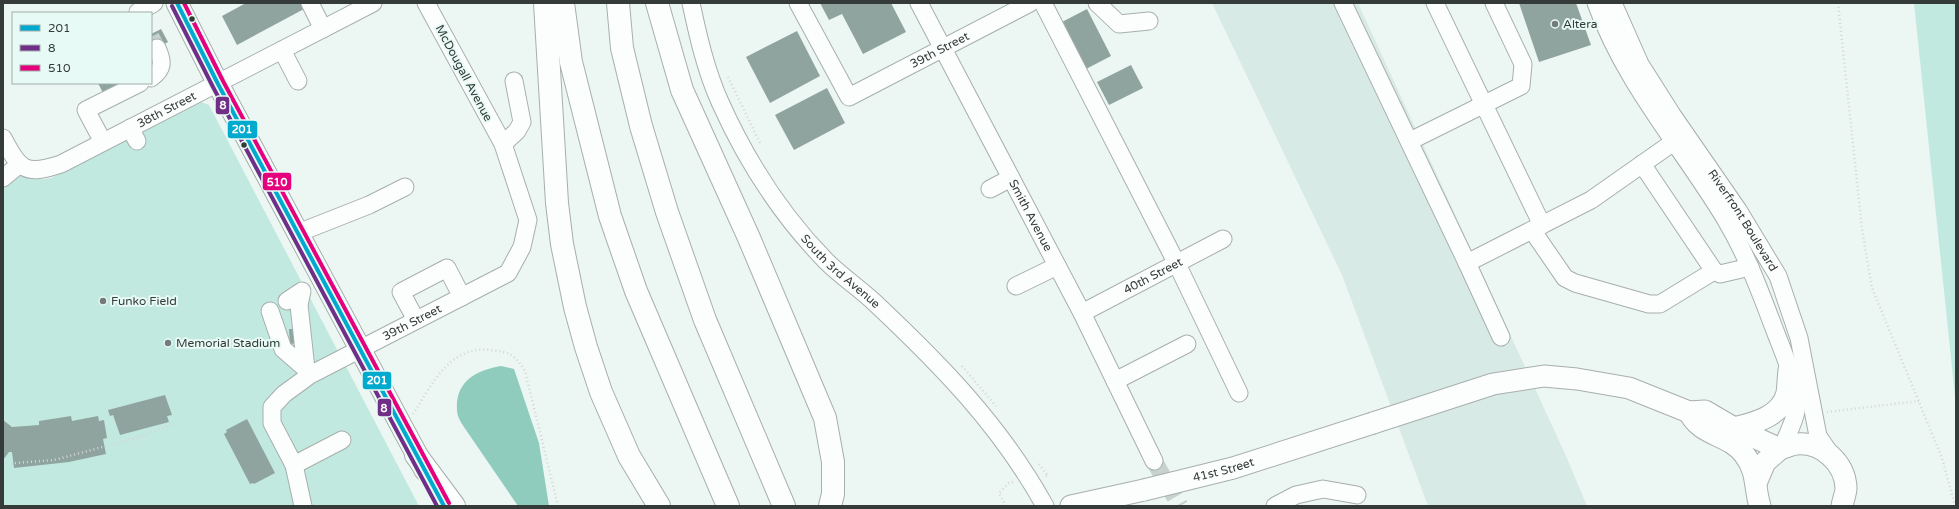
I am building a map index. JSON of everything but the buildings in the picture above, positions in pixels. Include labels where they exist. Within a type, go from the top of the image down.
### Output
[{"type":"highway","points":[[545,3],[557,203],[562,244],[576,308],[586,347],[601,392],[629,456],[660,506]]},
{"type":"highway","points":[[563,3],[571,62],[610,216],[636,291],[728,506]]},
{"type":"highway","points":[[618,3],[622,48],[641,126],[671,225],[705,320],[784,506]]},
{"type":"highway","points":[[657,3],[682,90],[749,238],[820,404],[832,448],[834,502]]},
{"type":"highway","points":[[416,455],[454,506]]},
{"type":"main road","points":[[177,3],[218,84],[444,506]]},
{"type":"main road","points":[[1734,428],[1757,423],[1768,417],[1779,407],[1787,394],[1789,370]]},
{"type":"main road","name":"41st Street","points":[[1071,506],[1116,501],[1144,490],[1233,468],[1493,384],[1544,376],[1577,379],[1629,388],[1689,412]]},
{"type":"main road","points":[[1757,481],[1744,454],[1737,446],[1708,432],[1693,422],[1689,412],[1705,411],[1734,428],[1781,448]]},
{"type":"main road","points":[[1760,506],[1757,495],[1757,481],[1765,462],[1781,448],[1798,444],[1815,446],[1831,455],[1842,470],[1846,488],[1842,506]]},
{"type":"street","points":[[138,12],[154,3]]},
{"type":"street","points":[[310,3],[323,29]]},
{"type":"street","name":"38th Street","points":[[20,164],[28,170],[33,171],[50,168],[61,164],[103,142],[133,135],[218,84],[373,3]]},
{"type":"street","name":"McDougall Avenue","points":[[426,3],[502,144]]},
{"type":"street","name":"South 3rd Avenue","points":[[691,3],[699,42],[720,102],[761,180],[792,221],[826,261],[872,301],[940,365],[985,416],[1031,480],[1045,506]]},
{"type":"street","name":"39th Street","points":[[798,3],[849,97],[1030,3]]},
{"type":"street","name":"Smith Avenue","points":[[919,3],[1082,313],[1154,461]]},
{"type":"street","points":[[1043,3],[1177,264],[1238,393]]},
{"type":"street","points":[[1096,3],[1119,24],[1149,21]]},
{"type":"street","points":[[1343,3],[1410,141],[1501,336]]},
{"type":"street","points":[[1435,3],[1484,106],[1537,228],[1565,278],[1575,284],[1649,304],[1660,304],[1714,271]]},
{"type":"street","points":[[1410,141],[1484,106],[1521,86],[1523,64],[1494,3]]},
{"type":"street","name":"Riverfront Boulevard","points":[[1596,3],[1617,53],[1679,138],[1738,210],[1778,276],[1800,338],[1818,436],[1831,455]]},
{"type":"street","name":"Riverfront Boulevard","points":[[1613,3],[1640,64],[1679,138],[1726,220],[1750,267],[1783,351],[1795,384],[1796,412],[1781,448]]},
{"type":"street","points":[[152,77],[160,70],[162,64],[162,59],[157,48]]},
{"type":"street","points":[[282,50],[298,81]]},
{"type":"street","points":[[502,144],[517,130],[522,122],[514,81]]},
{"type":"street","points":[[103,142],[86,110],[138,84]]},
{"type":"street","points":[[3,138],[20,164],[3,178]]},
{"type":"street","points":[[1467,263],[1591,200],[1679,138]]},
{"type":"street","name":"39th Street","points":[[303,506],[294,465],[272,423],[272,407],[308,372],[360,349],[508,273],[522,247],[528,220],[502,144]]},
{"type":"street","points":[[1642,164],[1714,271],[1720,274],[1750,267]]},
{"type":"street","points":[[990,188],[1011,178]]},
{"type":"street","points":[[298,233],[369,205],[406,187]]},
{"type":"street","name":"40th Street","points":[[1082,313],[1223,239]]},
{"type":"street","points":[[1016,286],[1057,266]]},
{"type":"street","points":[[416,320],[401,292],[447,268],[462,297]]},
{"type":"street","points":[[287,301],[322,279]]},
{"type":"street","points":[[302,291],[299,305],[308,372]]},
{"type":"street","points":[[270,311],[283,349],[308,372]]},
{"type":"street","points":[[1115,381],[1187,344]]},
{"type":"street","points":[[294,465],[342,440]]},
{"type":"street","points":[[1275,506],[1296,495],[1323,488],[1357,495]]},
{"type":"path","points":[[1838,3],[1862,229],[1872,288],[1942,458],[1955,506]]},
{"type":"path","points":[[726,72],[761,146]]},
{"type":"path","points":[[403,430],[445,365],[459,355],[472,350],[485,349],[511,354],[519,361],[525,371],[558,506]]},
{"type":"path","points":[[959,363],[998,409]]},
{"type":"path","points":[[1827,412],[1919,401]]},
{"type":"path","points":[[3,464],[54,460],[140,437],[174,423]]},
{"type":"path","points":[[1006,506],[999,493],[1009,483],[1048,476],[1038,463]]},
{"type":"shaded area","points":[[1212,3],[1358,3],[1566,456],[1587,506],[1428,506],[1342,275]]},
{"type":"shaded area","points":[[1914,3],[1956,3],[1956,406]]},
{"type":"shaded area","name":"Memorial Stadium","points":[[201,102],[209,105],[419,506],[3,506],[3,167],[8,164],[22,175],[32,179],[51,178]]},
{"type":"shaded area","points":[[501,366],[514,369],[539,443],[549,506],[518,506],[464,428],[458,415],[457,400],[464,384],[476,374],[484,370]]},
{"type":"tunnel","points":[[152,39],[157,48]]},
{"type":"tunnel","points":[[1154,461],[1180,506]]},
{"type":"transit line","name":"201","points":[[177,3],[218,84],[444,506]]},
{"type":"transit line","name":"510","points":[[184,3],[223,81],[449,503]]},
{"type":"transit line","name":"8","points":[[172,6],[213,87],[437,506]]},
{"type":"place","name":"Altera","points":[[1555,24]]},
{"type":"place","name":"Funko Field","points":[[103,301]]},
{"type":"place","name":"Memorial Stadium","points":[[168,343]]}]
